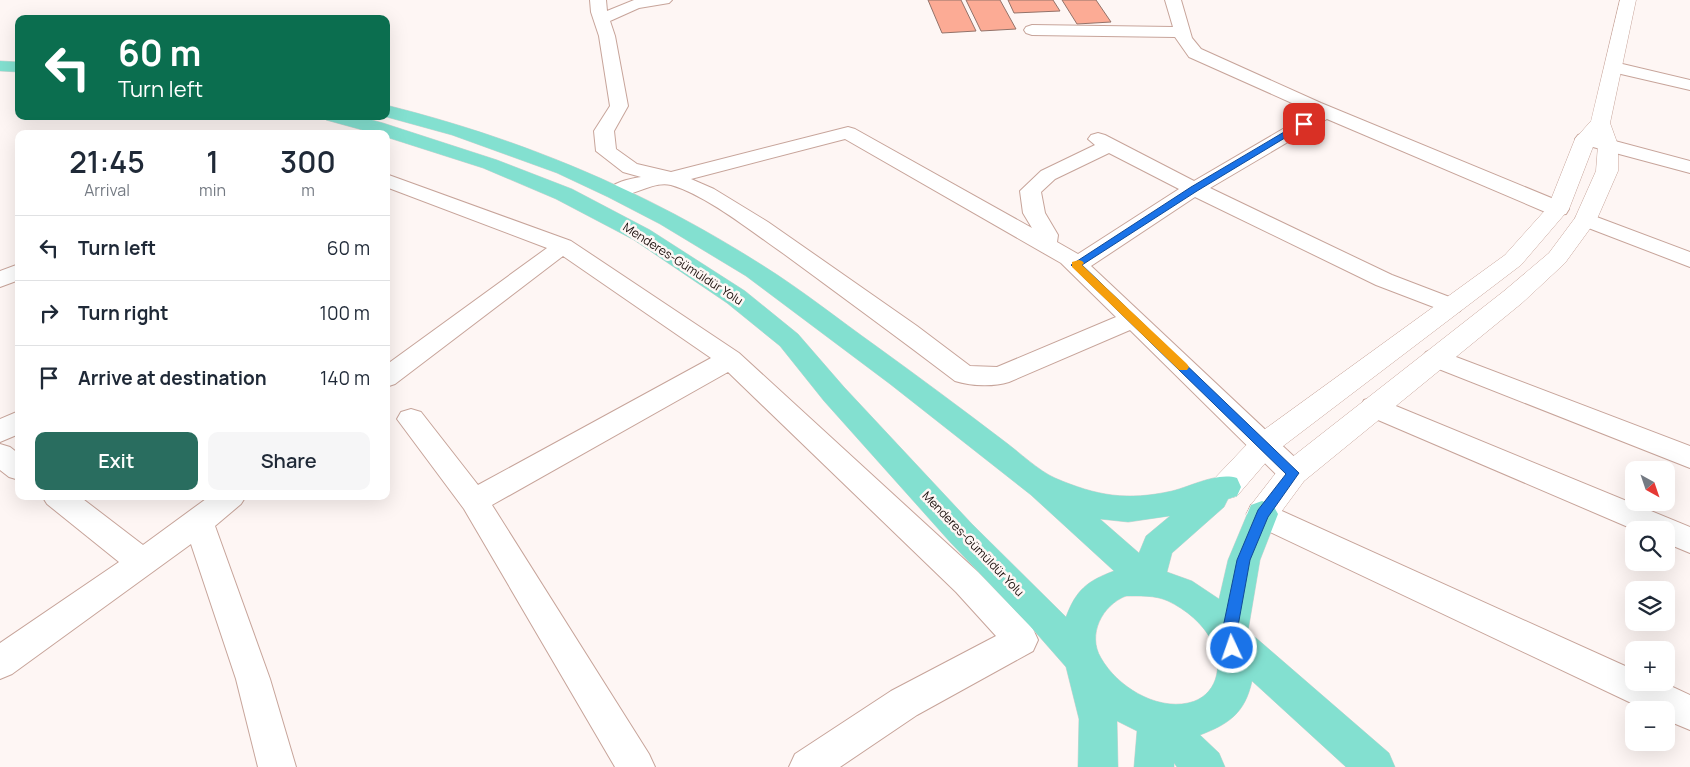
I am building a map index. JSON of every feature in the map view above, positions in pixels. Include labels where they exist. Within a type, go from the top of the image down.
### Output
[{"type":"main road","points":[[0,66],[15,66]]},
{"type":"main road","points":[[0,79],[15,80]]},
{"type":"main road","points":[[390,112],[460,131],[564,169],[616,192],[668,219],[755,271],[900,377],[1042,486],[1148,582]]},
{"type":"main road","name":"Menderes-Gümüldür Yolu","points":[[349,120],[385,130]]},
{"type":"main road","name":"Menderes-Gümüldür Yolu","points":[[390,132],[490,164],[564,194],[642,235],[736,296],[789,340],[834,394],[1082,659]]},
{"type":"main road","points":[[1042,486],[1111,509],[1149,508],[1184,502],[1226,487]]},
{"type":"main road","points":[[1148,582],[1157,546],[1226,487]]},
{"type":"main road","points":[[1228,637],[1244,560],[1262,514]]},
{"type":"main road","points":[[1082,659],[1093,679],[1110,697],[1132,711],[1156,720],[1183,722],[1207,715],[1225,701],[1235,682],[1236,659],[1228,637],[1218,620],[1198,601],[1186,594],[1167,586],[1148,582],[1126,582],[1106,589],[1091,601],[1081,617],[1078,637],[1082,659],[1098,719],[1098,767]]},
{"type":"main road","points":[[1228,637],[1375,767]]},
{"type":"main road","points":[[1154,767],[1156,720]]},
{"type":"main road","points":[[1156,720],[1205,767]]},
{"type":"street","points":[[664,0],[600,9],[607,36],[619,106],[604,131],[606,151],[630,168],[672,178],[707,192],[760,227],[908,332],[964,375],[1000,376],[1134,319]]},
{"type":"street","points":[[1173,0],[1184,38],[1195,53],[1315,107],[1558,209]]},
{"type":"street","points":[[1226,487],[1264,445],[1513,260],[1558,209],[1598,136],[1628,0]]},
{"type":"street","points":[[1032,30],[1182,32]]},
{"type":"street","points":[[1614,67],[1690,85]]},
{"type":"street","points":[[1076,265],[1194,189],[1320,115]]},
{"type":"street","points":[[616,192],[634,184],[672,178],[848,133],[1069,258],[1293,473]]},
{"type":"street","points":[[1598,136],[1690,167]]},
{"type":"street","points":[[1598,136],[1606,171],[1586,219],[1557,258],[1293,473],[1262,514],[1690,713]]},
{"type":"street","points":[[1045,245],[1047,235],[1034,213],[1030,192],[1048,175],[1104,142],[1194,189],[1384,280],[1452,306]]},
{"type":"street","points":[[390,181],[563,246],[730,359],[967,582],[1020,640],[904,703],[808,767]]},
{"type":"street","points":[[390,199],[408,188]]},
{"type":"street","points":[[1586,219],[1690,260]]},
{"type":"street","points":[[390,375],[563,246]]},
{"type":"street","points":[[0,280],[15,273]]},
{"type":"street","points":[[1436,358],[1690,456]]},
{"type":"street","points":[[474,502],[730,359]]},
{"type":"street","points":[[1374,407],[1690,540]]},
{"type":"street","points":[[410,419],[474,502],[636,767]]},
{"type":"street","points":[[0,432],[15,423]]},
{"type":"street","points":[[0,455],[15,466]]},
{"type":"street","points":[[62,500],[142,562]]},
{"type":"street","points":[[0,663],[199,522],[226,500]]},
{"type":"street","points":[[199,522],[254,679],[277,767]]},
{"type":"building","points":[[928,0],[961,0],[976,31],[942,33]]},
{"type":"building","points":[[966,0],[1000,0],[1016,29],[981,31]]},
{"type":"building","points":[[1008,0],[1053,0],[1060,11],[1014,13]]},
{"type":"building","points":[[1062,0],[1096,0],[1111,22],[1077,24]]},
{"type":"slow traffic","points":[[1079,263],[1076,265],[1183,367]]},
{"type":"route","points":[[1232,648],[1228,637],[1244,560],[1262,514],[1293,473],[1076,265],[1194,189],[1304,124]]}]
